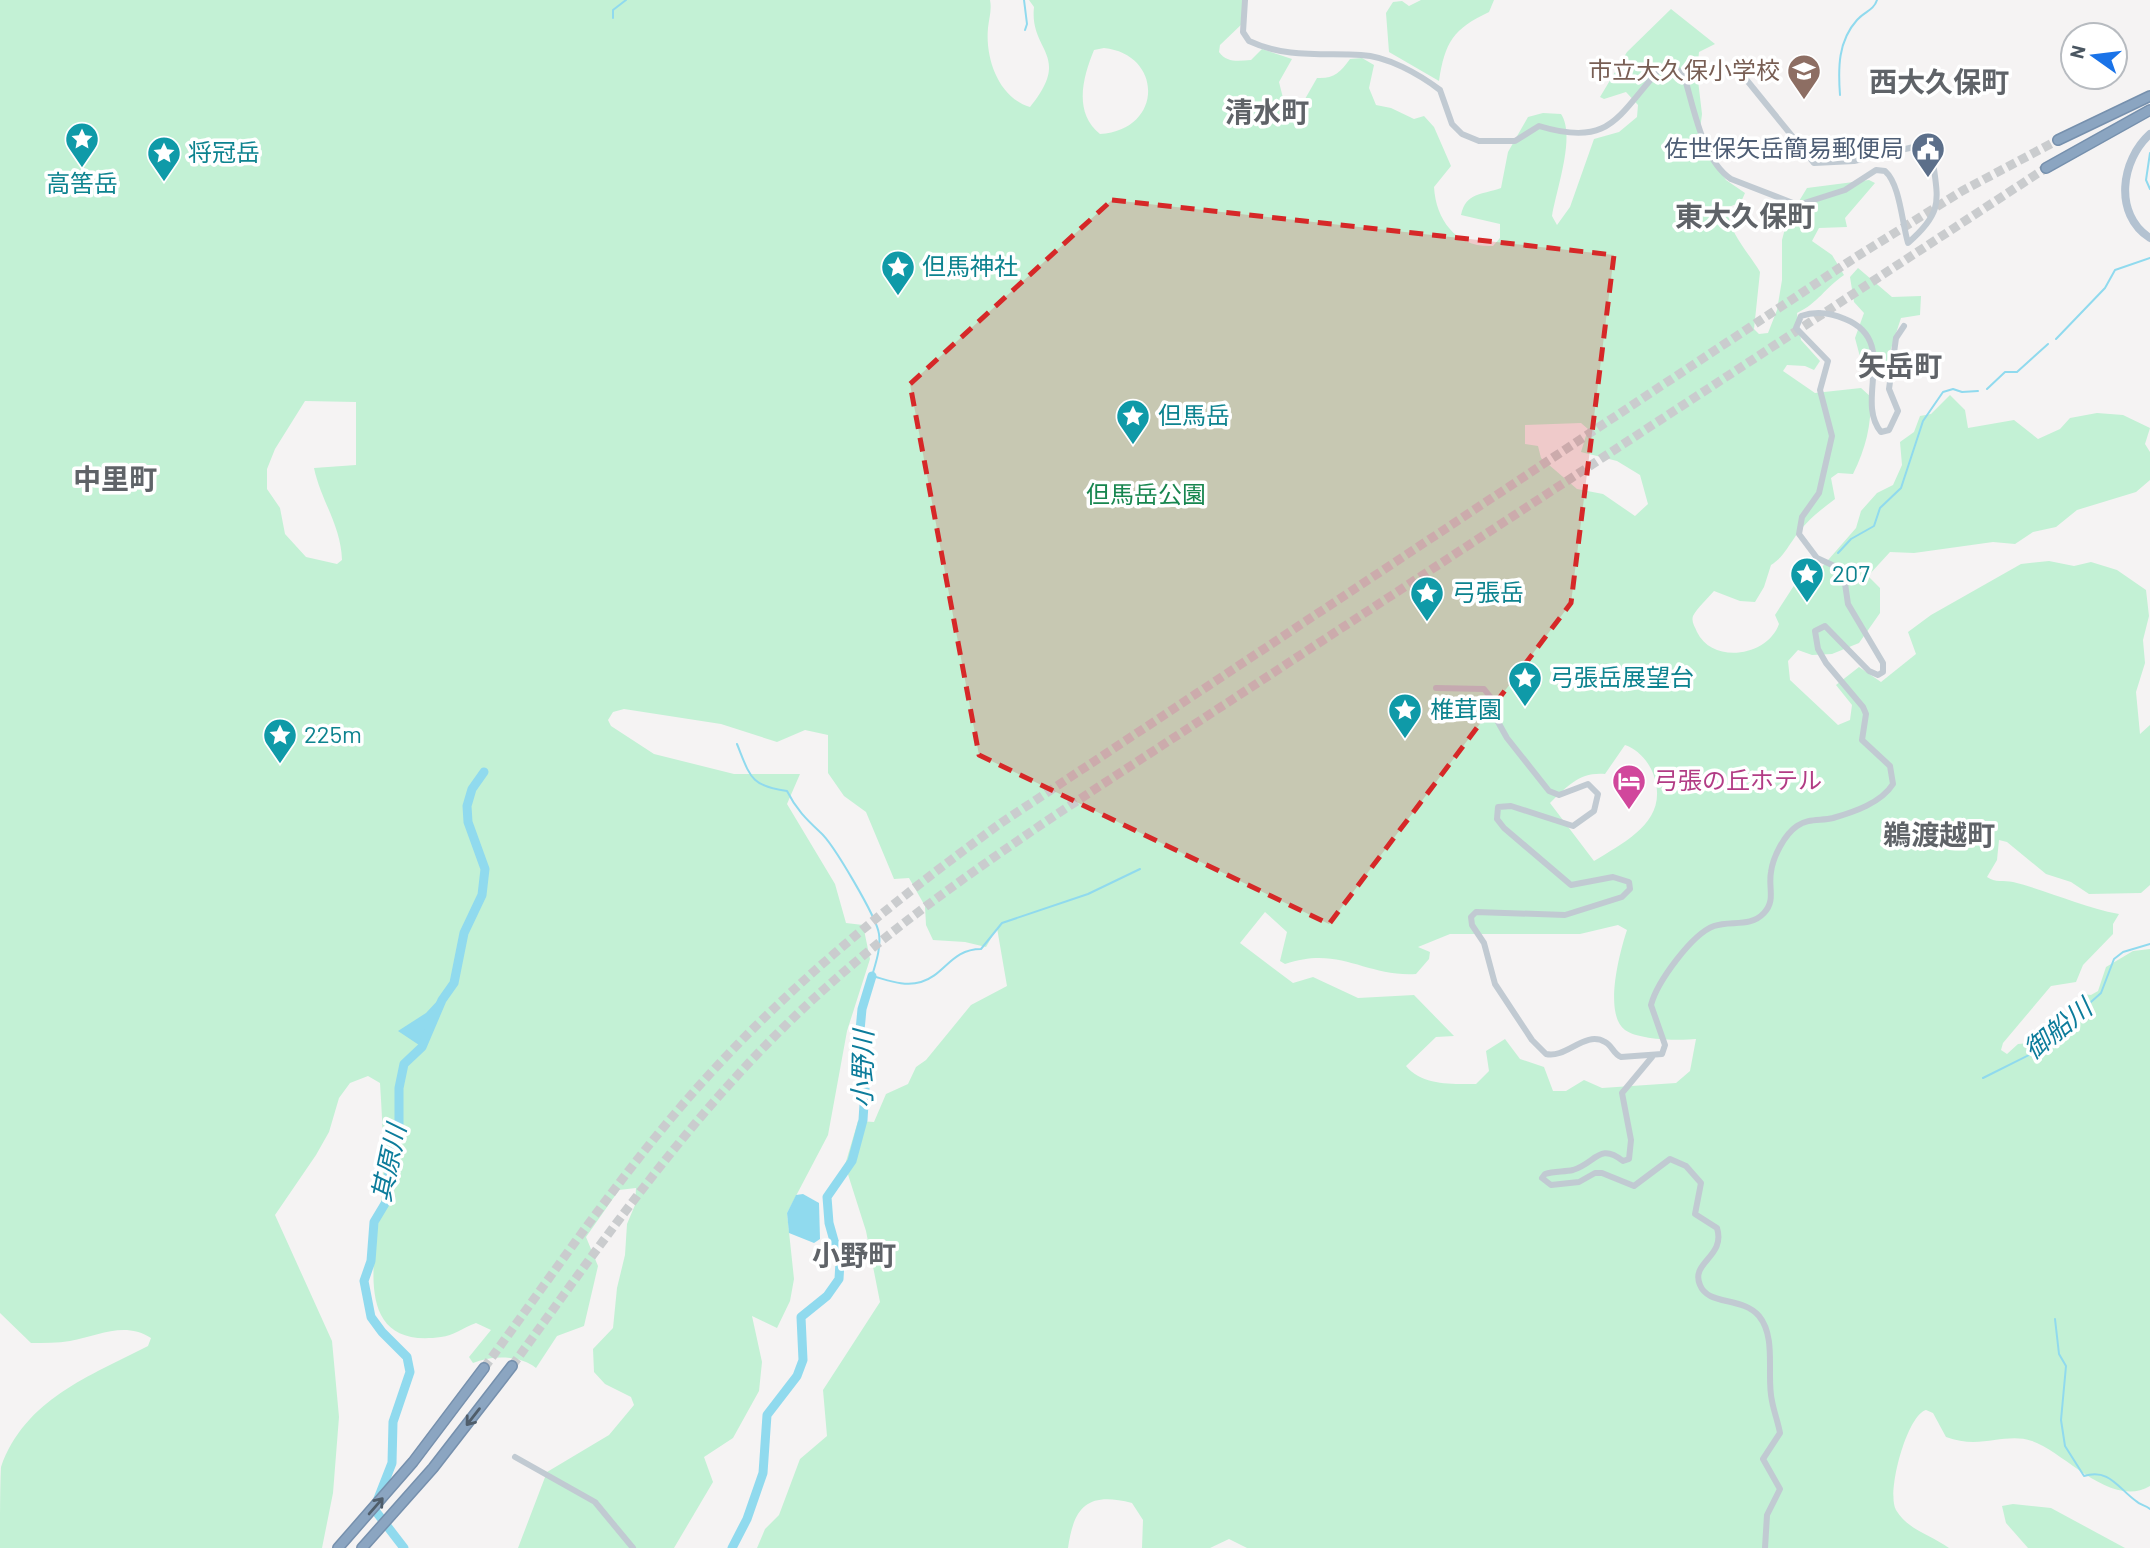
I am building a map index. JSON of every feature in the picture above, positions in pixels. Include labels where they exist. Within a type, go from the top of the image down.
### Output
[{"type":"highway","points":[[2058,140],[2150,94]]},
{"type":"highway","points":[[2046,168],[2150,110]]},
{"type":"highway","points":[[2063,158],[2150,116]]},
{"type":"highway","points":[[362,1548],[433,1468],[512,1366]]},
{"type":"highway","points":[[338,1548],[413,1462],[485,1368]]},
{"type":"main road","points":[[2150,134],[2129,160],[2124,187],[2136,226],[2150,238]]},
{"type":"street","points":[[1245,0],[1243,32],[1249,41],[1307,55],[1362,55],[1386,61],[1440,90],[1452,124],[1462,134],[1479,141],[1515,141],[1539,127],[1575,135],[1591,133],[1616,121],[1660,69],[1675,67],[1684,76],[1710,152],[1724,174],[1731,179],[1789,204],[1798,205],[1845,190],[1875,170],[1885,171],[1892,180],[1902,209],[1908,243],[1930,223],[1936,203],[1932,153],[1928,149],[1918,146],[1853,161],[1814,163],[1745,78],[1745,70]]},
{"type":"street","points":[[1436,688],[1484,689],[1492,699],[1501,729],[1549,790],[1559,795],[1588,784],[1598,794],[1594,811],[1573,826],[1511,806],[1498,807],[1497,820],[1504,828],[1571,885],[1613,877],[1629,882],[1630,889],[1622,897],[1565,915],[1476,912],[1471,917],[1472,925],[1484,943],[1495,984],[1532,1040],[1546,1054],[1558,1055],[1583,1042],[1600,1041],[1606,1042],[1621,1057],[1652,1057],[1662,1054],[1665,1049],[1651,1011],[1653,999],[1690,942],[1714,926],[1729,922],[1751,923],[1763,914],[1772,896],[1772,866],[1792,830],[1803,822],[1832,818],[1878,800],[1893,784],[1890,766],[1862,740],[1866,714],[1863,707],[1818,649],[1815,631],[1825,626],[1869,671],[1878,675],[1883,672],[1883,663],[1848,604],[1843,570],[1817,558],[1799,534],[1802,517],[1819,493],[1832,436],[1820,390],[1828,360],[1796,328],[1801,316],[1817,313],[1856,323],[1862,330],[1876,361],[1873,409],[1876,426],[1881,432],[1889,430],[1898,411],[1889,389],[1896,338],[1904,326]]},
{"type":"street","points":[[1652,1057],[1622,1093],[1631,1140],[1629,1159],[1623,1161],[1613,1153],[1604,1152],[1572,1170],[1545,1174],[1542,1178],[1551,1185],[1579,1182],[1595,1173],[1602,1173],[1634,1186],[1670,1159],[1686,1166],[1700,1183],[1695,1214],[1717,1228],[1720,1237],[1716,1250],[1699,1271],[1697,1278],[1701,1290],[1710,1297],[1733,1300],[1751,1308],[1762,1319],[1768,1339],[1771,1399],[1780,1433],[1763,1459],[1780,1489],[1767,1516],[1765,1548]]},
{"type":"street","points":[[515,1457],[595,1502],[633,1548]]},
{"type":"highlighted area","points":[[1112,200],[1614,255],[1571,603],[1329,924],[979,755],[910,384]]},
{"type":"green space","name":"但馬岳公園","points":[[0,0],[990,0],[988,40],[996,76],[1010,95],[1030,107],[1042,89],[1049,64],[1037,34],[1034,7],[1029,0],[1242,0],[1244,22],[1220,45],[1219,52],[1222,56],[1233,60],[1251,60],[1262,49],[1292,59],[1279,82],[1285,106],[1305,99],[1317,78],[1336,74],[1350,59],[1362,58],[1374,65],[1369,88],[1376,105],[1391,108],[1414,119],[1424,116],[1434,127],[1451,166],[1434,187],[1444,221],[1459,237],[1480,245],[1493,246],[1500,238],[1500,224],[1461,215],[1471,198],[1501,188],[1508,152],[1528,117],[1543,113],[1561,114],[1565,124],[1564,164],[1552,216],[1557,225],[1570,207],[1594,139],[1619,132],[1637,117],[1638,105],[1626,92],[1604,99],[1600,97],[1627,52],[1671,9],[1715,44],[1699,52],[1697,72],[1702,114],[1699,138],[1726,180],[1745,193],[1741,202],[1729,207],[1728,215],[1739,241],[1760,272],[1754,329],[1759,334],[1768,333],[1777,310],[1782,280],[1782,240],[1787,221],[1807,188],[1869,180],[1875,183],[1845,218],[1847,227],[1819,228],[1812,241],[1832,255],[1844,275],[1811,305],[1797,313],[1801,340],[1820,361],[1814,370],[1805,366],[1787,365],[1783,371],[1815,393],[1861,388],[1871,397],[1869,427],[1861,455],[1853,474],[1838,473],[1831,478],[1835,499],[1807,523],[1771,565],[1764,587],[1755,602],[1740,601],[1714,591],[1700,606],[1692,620],[1705,642],[1715,649],[1740,652],[1764,643],[1773,635],[1779,624],[1775,615],[1808,564],[1822,567],[1856,528],[1861,511],[1877,493],[1893,485],[1902,465],[1900,442],[1914,432],[1920,416],[1931,414],[1950,395],[1965,410],[1968,428],[2014,420],[2038,439],[2060,429],[2070,418],[2097,413],[2123,415],[2150,428],[2145,444],[2150,452],[2150,480],[2136,492],[2077,510],[2056,527],[2033,532],[2015,544],[1993,542],[1914,553],[1890,552],[1868,576],[1880,588],[1880,613],[1859,643],[1832,654],[1812,655],[1798,650],[1788,661],[1790,680],[1838,725],[1850,720],[1852,705],[1836,685],[1859,667],[1881,682],[1916,654],[1908,632],[1931,615],[2021,564],[2049,561],[2074,566],[2091,562],[2117,570],[2146,590],[2149,616],[2143,640],[2145,663],[2136,692],[2140,734],[2150,725],[2150,885],[2141,893],[2089,894],[2071,882],[2046,874],[2007,842],[1999,840],[1997,860],[1987,877],[2013,882],[2119,914],[2113,924],[2113,934],[2083,965],[2076,982],[2051,986],[2003,1043],[2001,1050],[2007,1054],[2018,1044],[2041,1042],[2082,994],[2091,995],[2098,991],[2106,967],[2133,951],[2150,949],[2150,1486],[2135,1491],[2104,1485],[2032,1441],[2012,1438],[1970,1442],[1946,1437],[1933,1413],[1926,1410],[1912,1425],[1900,1456],[1894,1501],[1896,1510],[1907,1523],[1949,1548],[1247,1548],[1229,1539],[1210,1548],[1142,1548],[1143,1520],[1132,1503],[1105,1499],[1086,1505],[1080,1512],[1074,1521],[1068,1548],[757,1548],[765,1529],[779,1515],[800,1459],[827,1436],[823,1390],[880,1302],[866,1231],[845,1165],[858,1121],[874,1122],[886,1094],[908,1084],[916,1067],[926,1060],[971,1005],[1007,986],[997,928],[986,947],[965,942],[933,940],[926,925],[925,906],[909,878],[894,879],[866,812],[844,796],[828,773],[828,735],[805,730],[777,742],[721,724],[624,709],[613,712],[608,720],[611,726],[654,754],[734,774],[800,774],[787,804],[835,884],[846,923],[863,925],[870,959],[847,1031],[828,1135],[787,1213],[794,1279],[790,1301],[777,1328],[752,1316],[762,1362],[759,1391],[733,1438],[704,1457],[713,1482],[674,1548],[518,1548],[547,1472],[609,1435],[634,1405],[631,1397],[605,1384],[594,1372],[593,1349],[613,1328],[617,1288],[625,1255],[627,1224],[635,1205],[636,1188],[619,1190],[586,1237],[598,1266],[584,1326],[557,1336],[536,1368],[522,1361],[506,1358],[473,1363],[469,1357],[491,1330],[476,1323],[441,1337],[410,1337],[389,1326],[378,1308],[374,1285],[374,1258],[383,1180],[383,1144],[380,1083],[368,1076],[350,1083],[339,1098],[329,1132],[275,1215],[332,1341],[339,1417],[333,1493],[322,1548],[0,1548],[1,1467],[26,1424],[62,1392],[148,1346],[151,1338],[141,1333],[121,1330],[65,1342],[31,1343],[0,1313]],"holes":[[[1104,48],[1123,53],[1137,63],[1146,77],[1148,92],[1145,107],[1136,120],[1121,129],[1100,134],[1086,115],[1083,105],[1086,71],[1094,50]],[[305,401],[356,402],[356,465],[314,468],[341,547],[342,560],[337,564],[306,557],[285,534],[280,508],[267,489],[267,469],[275,449]],[[1581,423],[1588,429],[1581,452],[1617,461],[1640,475],[1648,504],[1635,516],[1603,494],[1577,489],[1541,458],[1538,446],[1525,444],[1525,425]],[[1625,745],[1639,753],[1646,762],[1654,776],[1657,792],[1655,805],[1642,828],[1594,861],[1550,803],[1574,781],[1605,774]],[[1265,912],[1287,932],[1280,961],[1285,964],[1322,958],[1398,974],[1416,974],[1429,959],[1430,952],[1418,947],[1450,934],[1580,934],[1618,925],[1627,930],[1615,982],[1615,1011],[1618,1022],[1625,1030],[1649,1038],[1696,1039],[1690,1071],[1676,1083],[1602,1088],[1584,1080],[1566,1091],[1553,1091],[1544,1067],[1520,1059],[1505,1039],[1486,1051],[1489,1071],[1476,1084],[1438,1082],[1420,1077],[1406,1066],[1436,1037],[1454,1036],[1414,995],[1358,998],[1313,977],[1293,983],[1240,943]]]},
{"type":"green space","points":[[1421,0],[1494,0],[1489,12],[1467,24],[1453,38],[1444,56],[1439,81],[1389,52],[1386,13],[1393,2],[1402,1],[1409,6]]},
{"type":"green space","points":[[1858,268],[1892,297],[1921,296],[1920,315],[1901,318],[1886,364],[1863,368],[1855,338],[1864,313],[1854,302],[1850,277]]},
{"type":"green space","points":[[2013,1504],[2051,1508],[2125,1548],[2028,1548],[2006,1523],[2002,1506]]},
{"type":"water","points":[[440,998],[442,1000],[422,1047],[398,1031],[426,1013]]},
{"type":"water","points":[[803,1194],[819,1203],[820,1239],[814,1243],[789,1233],[787,1213],[796,1195]]},
{"type":"waterway","points":[[613,18],[613,10],[626,0]]},
{"type":"waterway","points":[[1024,0],[1027,24],[1025,30]]},
{"type":"waterway","points":[[1840,95],[1839,65],[1846,37],[1857,20],[1871,9],[1877,0]]},
{"type":"waterway","points":[[2150,153],[2146,180],[2150,189]]},
{"type":"waterway","points":[[2056,339],[2105,288],[2115,270],[2150,258]]},
{"type":"waterway","points":[[1987,389],[2005,372],[2017,372],[2048,344]]},
{"type":"waterway","points":[[1838,553],[1851,539],[1874,526],[1880,508],[1901,488],[1923,421],[1943,392],[1953,389],[1962,392],[1978,391]]},
{"type":"waterway","name":"小野川","points":[[737,744],[753,778],[765,786],[787,791],[802,813],[826,839],[854,881],[879,934],[879,950],[872,976],[902,983],[929,979],[962,953],[981,949],[1002,923],[1088,894],[1140,869]]},
{"type":"waterway","name":"其原川","points":[[404,1548],[374,1509],[392,1463],[393,1422],[410,1372],[407,1357],[371,1317],[364,1281],[371,1261],[374,1222],[386,1202],[390,1187],[388,1165],[399,1134],[399,1088],[404,1064],[422,1047],[442,1000],[454,983],[464,933],[482,895],[485,869],[468,822],[467,806],[472,789],[484,772]]},
{"type":"waterway","name":"御船川","points":[[1983,1078],[2035,1052],[2101,993],[2114,959],[2123,952],[2150,944]]},
{"type":"waterway","name":"小野川","points":[[732,1548],[747,1519],[763,1473],[767,1415],[797,1376],[803,1360],[801,1317],[827,1296],[839,1279],[840,1262],[829,1223],[827,1197],[852,1161],[863,1120],[865,1088],[859,1041],[862,1009],[872,976]]},
{"type":"waterway","points":[[2055,1319],[2059,1354],[2066,1366],[2061,1420],[2065,1446],[2084,1476],[2093,1474],[2107,1477],[2150,1509]]},
{"type":"tunnel","points":[[484,1368],[619,1183],[707,1077],[811,974],[923,882],[1001,823],[1856,257],[1962,191],[2058,140]]},
{"type":"tunnel","points":[[512,1366],[641,1190],[710,1106],[816,996],[882,940],[950,888],[1057,814],[2046,168]]},
{"type":"place","name":"市立大久保小学校","points":[[1804,101]]},
{"type":"place","name":"高筈岳","points":[[82,169]]},
{"type":"place","name":"佐世保矢岳簡易郵便局","points":[[1928,179]]},
{"type":"place","name":"将冠岳","points":[[164,183]]},
{"type":"place","name":"但馬神社","points":[[898,297]]},
{"type":"place","name":"但馬岳","points":[[1133,446]]},
{"type":"place","name":"207","points":[[1807,604]]},
{"type":"place","name":"弓張岳","points":[[1427,623]]},
{"type":"place","name":"弓張岳展望台","points":[[1525,708]]},
{"type":"place","name":"椎茸園","points":[[1405,740]]},
{"type":"place","name":"225m","points":[[280,765]]},
{"type":"place","name":"弓張の丘ホテル","points":[[1629,811]]},
{"type":"district","name":"西大久保町","points":[[1939,82]]},
{"type":"district","name":"清水町","points":[[1267,112]]},
{"type":"district","name":"東大久保町","points":[[1745,216]]},
{"type":"district","name":"矢岳町","points":[[1900,366]]},
{"type":"district","name":"中里町","points":[[115,479]]},
{"type":"district","name":"鵜渡越町","points":[[1939,835]]},
{"type":"district","name":"小野町","points":[[854,1255]]}]
